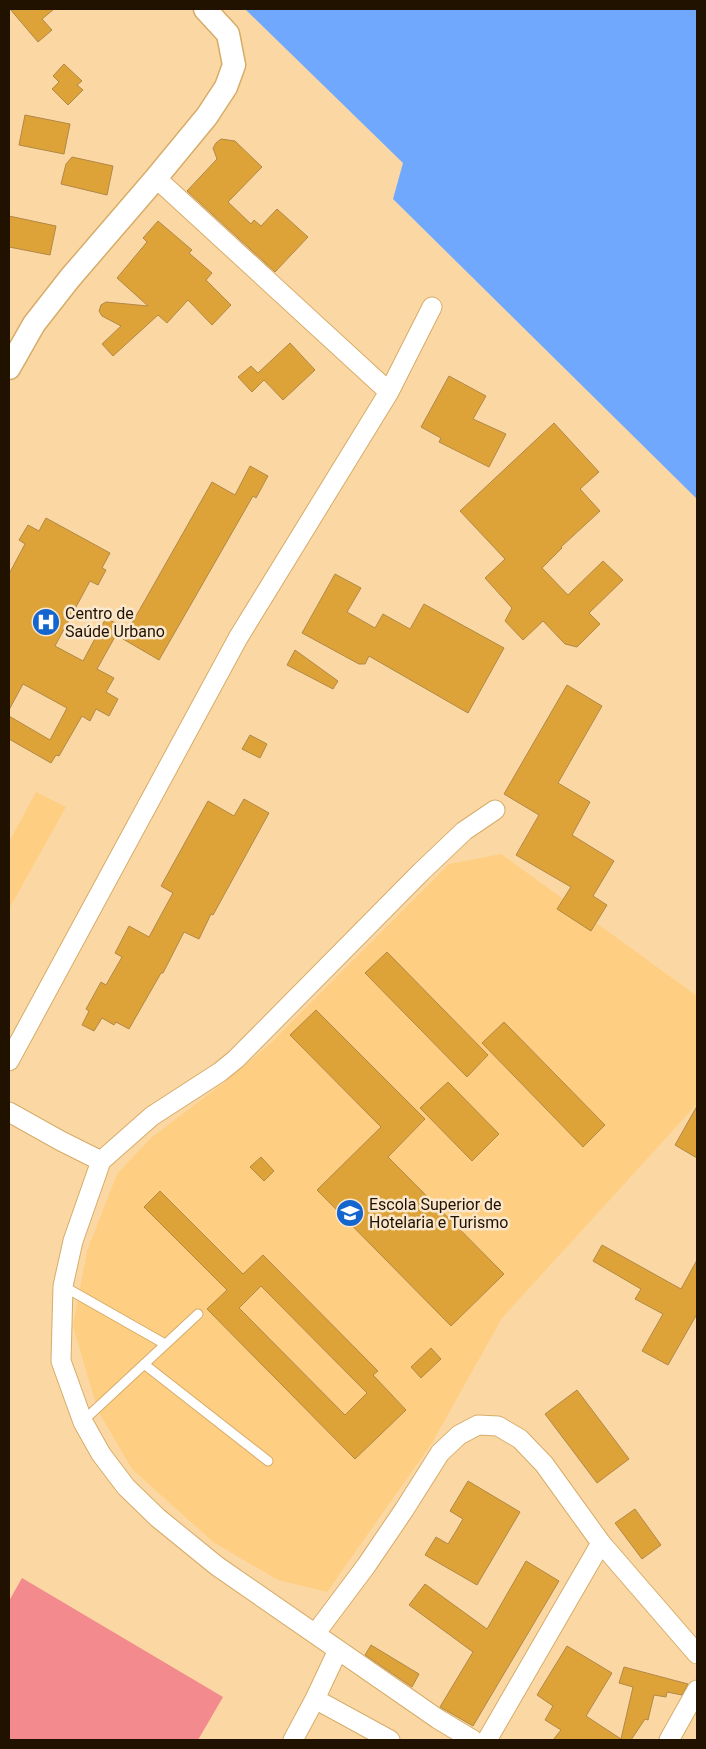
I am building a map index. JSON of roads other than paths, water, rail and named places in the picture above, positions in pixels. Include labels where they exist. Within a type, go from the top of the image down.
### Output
[{"type":"street","points":[[9,368],[34,324],[70,278],[207,116],[226,87],[234,64],[228,34],[205,9]]},
{"type":"street","points":[[156,178],[389,392]]},
{"type":"street","points":[[9,1061],[238,638],[389,392],[432,307]]},
{"type":"street","points":[[472,1740],[438,1720],[218,1566],[158,1518],[126,1487],[101,1454],[83,1422],[61,1361],[63,1286],[73,1241],[101,1161],[152,1116],[220,1072],[236,1059],[450,845],[464,832],[495,810]]},
{"type":"street","points":[[9,1112],[61,1142],[101,1161]]},
{"type":"street","points":[[315,1634],[366,1566],[440,1454],[459,1435],[478,1425],[498,1426],[520,1439],[544,1464],[601,1542],[697,1654]]},
{"type":"street","points":[[487,1740],[601,1542]]},
{"type":"street","points":[[293,1740],[338,1650]]},
{"type":"street","points":[[669,1740],[697,1690]]},
{"type":"street","points":[[315,1698],[390,1740]]},
{"type":"lane","points":[[63,1286],[165,1344]]},
{"type":"lane","points":[[83,1422],[198,1314]]},
{"type":"lane","points":[[144,1364],[268,1461]]},
{"type":"water","points":[[245,9],[697,9],[697,499],[393,199],[403,163]]},
{"type":"place","name":"Centro de Saúde Urbano","points":[[46,622]]},
{"type":"place","name":"Escola Superior de Hotelaria e Turismo","points":[[350,1213]]}]
